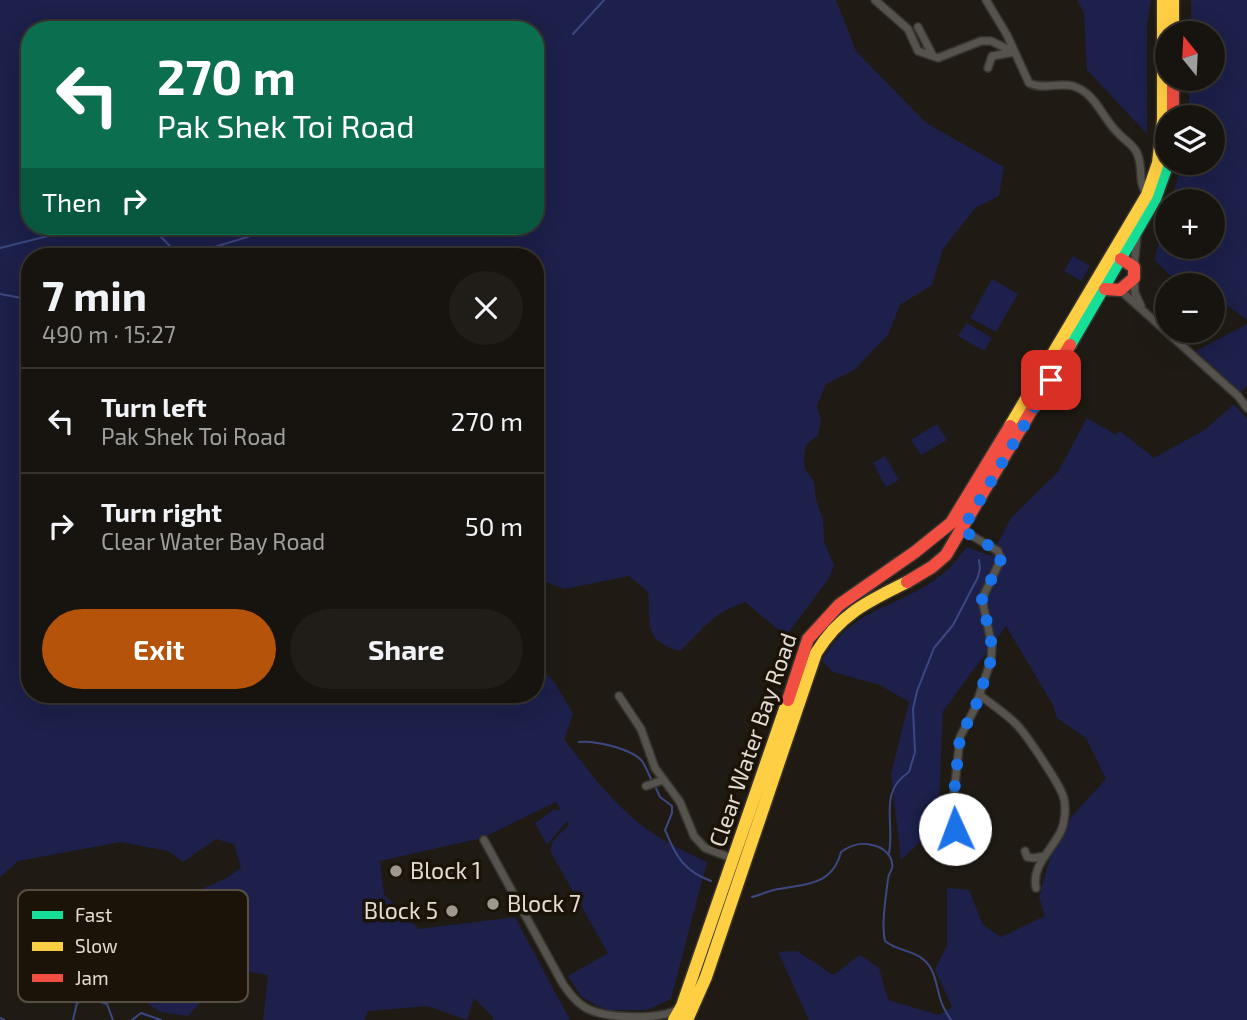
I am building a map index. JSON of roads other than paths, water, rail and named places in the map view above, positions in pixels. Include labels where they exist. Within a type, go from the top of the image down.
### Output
[{"type":"main road","name":"Clear Water Bay Road","points":[[1163,0],[1163,105]]},
{"type":"main road","points":[[1173,0],[1173,21]]},
{"type":"main road","name":"Clear Water Bay Road","points":[[674,1020],[682,1006],[734,859],[808,639],[818,624],[843,601],[922,548],[951,523],[1104,270],[1144,190],[1155,174]]},
{"type":"main road","name":"Clear Water Bay Road","points":[[687,1020],[706,976],[808,671],[820,644],[844,615],[925,573],[946,555],[1138,232],[1155,199],[1160,175]]},
{"type":"main road","points":[[1104,270],[1121,259],[1134,273],[1120,290],[1105,289]]},
{"type":"main road","points":[[922,548],[928,558],[946,555]]},
{"type":"street","points":[[875,0],[908,29],[918,51],[937,58],[973,44],[991,41],[1015,52]]},
{"type":"street","points":[[986,0],[1029,83],[1035,86],[1073,86],[1089,95],[1102,110],[1107,121],[1131,144],[1140,161],[1144,190]]},
{"type":"street","points":[[918,27],[932,55]]},
{"type":"street","points":[[988,68],[988,61],[992,56],[1015,52]]},
{"type":"street","points":[[1140,161],[1155,162]]},
{"type":"street","points":[[1138,232],[1135,293],[1143,309]]},
{"type":"street","points":[[1120,290],[1238,396],[1247,408]]},
{"type":"street","points":[[955,829],[953,803],[958,746],[980,695],[991,660],[992,646],[982,599],[1001,559],[998,551],[962,530]]},
{"type":"street","points":[[980,695],[1022,730],[1064,796],[1065,816],[1062,829],[1041,860],[1034,881],[1036,888]]},
{"type":"street","points":[[619,696],[641,729],[649,757],[661,781],[680,802],[694,836],[705,848],[734,859]]},
{"type":"street","points":[[648,785],[661,781]]},
{"type":"street","points":[[484,840],[570,994],[588,1010],[600,1014],[648,1019],[665,1016],[682,1006]]},
{"type":"street","points":[[1025,851],[1027,857],[1034,859],[1046,856]]},
{"type":"water","points":[[451,865],[453,877],[428,880],[426,868]]},
{"type":"waterway","points":[[573,34],[604,0]]},
{"type":"waterway","points":[[0,248],[52,235]]},
{"type":"waterway","points":[[159,235],[172,248]]},
{"type":"waterway","points":[[211,248],[255,235]]},
{"type":"waterway","points":[[0,294],[21,298]]},
{"type":"waterway","points":[[889,853],[891,798],[899,780],[909,772],[915,752],[913,709],[917,691],[934,648],[953,625],[978,577],[979,560]]},
{"type":"waterway","points":[[579,742],[603,744],[630,753],[642,761],[652,781]]},
{"type":"waterway","points":[[655,786],[660,797],[672,806],[665,830],[677,855],[687,868],[711,881]]},
{"type":"waterway","points":[[752,897],[806,885],[823,878],[831,872],[841,852],[852,846],[868,844],[884,850],[892,864],[884,910],[885,941],[920,957],[928,964],[951,1020]]},
{"type":"waterway","points":[[73,1020],[79,1002]]},
{"type":"waterway","points":[[100,1002],[107,1004],[113,1020]]},
{"type":"waterway","points":[[132,1020],[141,1013],[161,1020]]},
{"type":"waterway","points":[[0,1018],[4,1020]]},
{"type":"place","name":"Block 1","points":[[396,871]]},
{"type":"place","name":"Block 7","points":[[493,904]]},
{"type":"place","name":"Block 5","points":[[452,911]]}]
